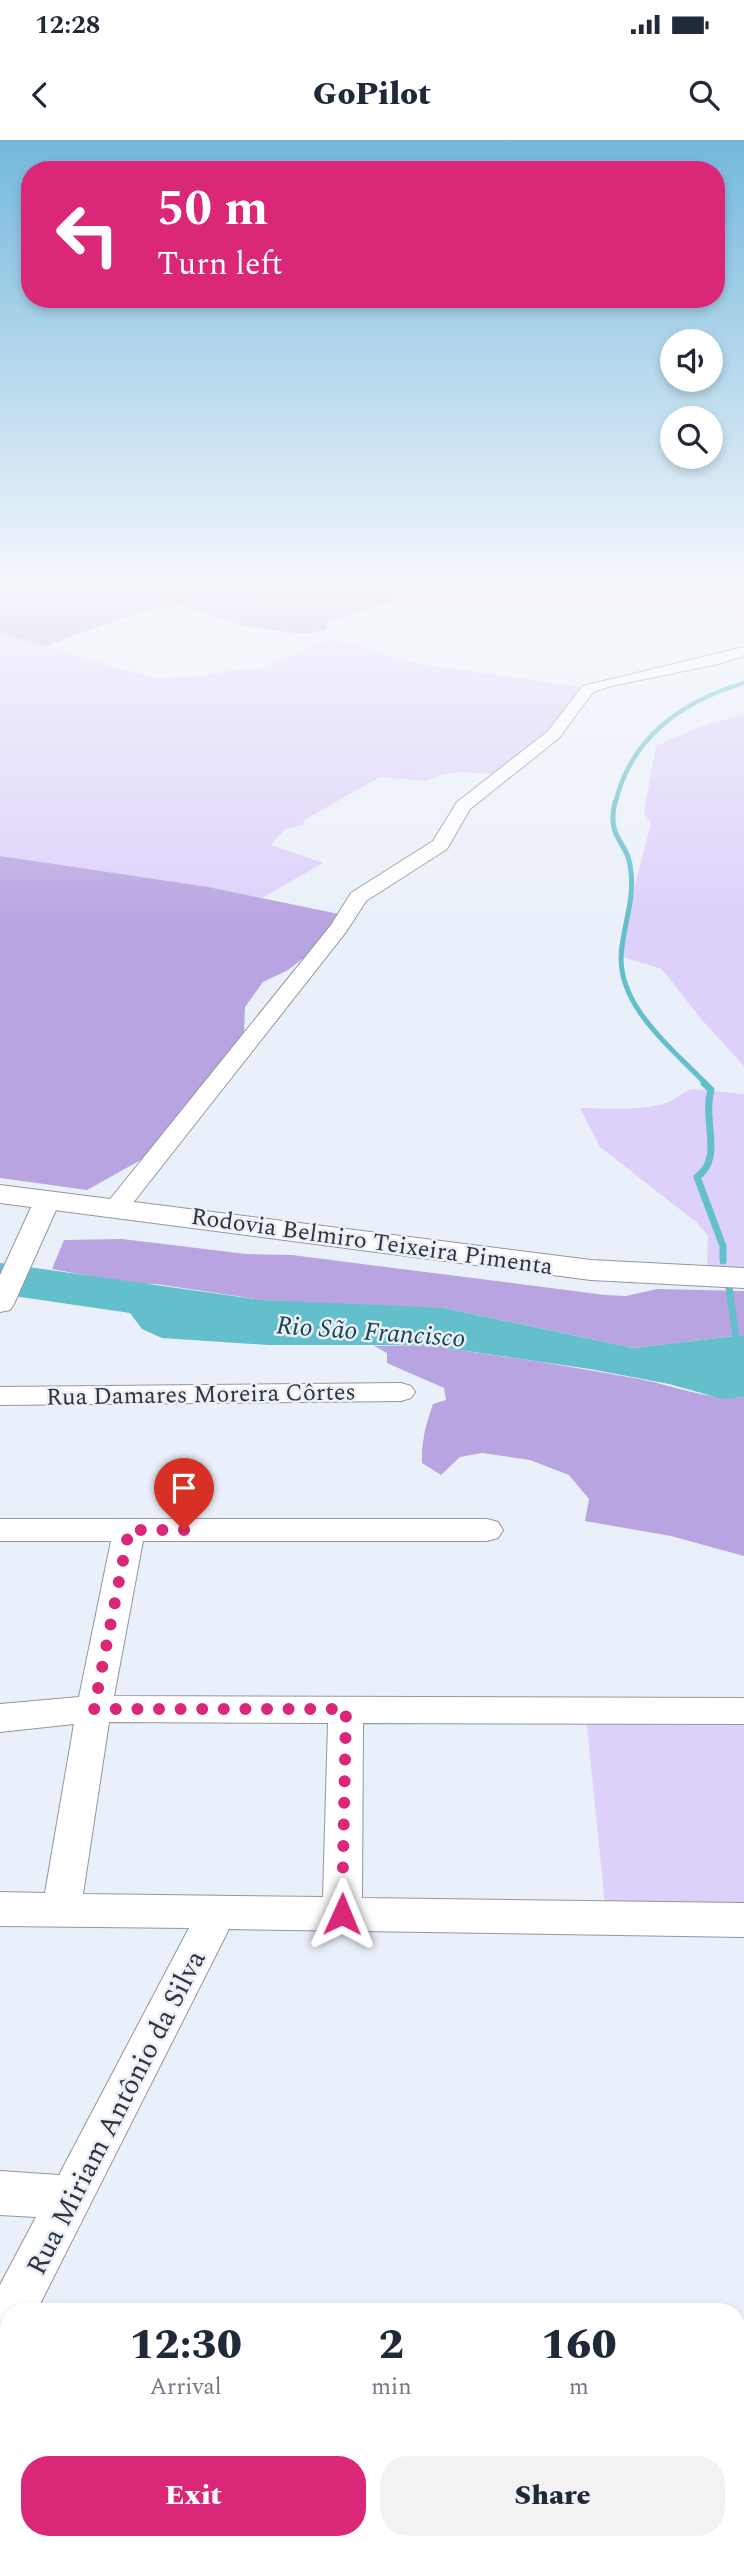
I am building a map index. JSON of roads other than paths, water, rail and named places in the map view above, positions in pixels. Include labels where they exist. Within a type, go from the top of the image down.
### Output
[{"type":"main road","name":"Rodovia Belmiro Teixeira Pimenta","points":[[0,1194],[591,1270],[744,1278]]},
{"type":"street","points":[[116,1208],[339,928],[358,897],[373,884],[440,845],[463,806],[553,735],[580,700]]},
{"type":"street","points":[[0,1304],[47,1200]]},
{"type":"street","name":"Rua Damares Moreira Côrtes","points":[[0,1396],[401,1392]]},
{"type":"street","points":[[0,1530],[487,1530]]},
{"type":"street","points":[[61,1910],[94,1709],[129,1530]]},
{"type":"street","points":[[0,1718],[94,1709],[744,1711]]},
{"type":"street","points":[[342,1914],[346,1709]]},
{"type":"street","points":[[0,1909],[744,1920]]},
{"type":"street","name":"Rua Miriam Antônio da Silva","points":[[16,2303],[73,2197],[217,1913]]},
{"type":"street","points":[[0,2193],[73,2197]]},
{"type":"water","name":"Rio São Francisco","points":[[0,1263],[262,1300],[444,1308],[633,1348],[744,1335],[744,1397],[723,1399],[669,1384],[590,1369],[425,1345],[268,1345],[162,1338],[142,1329],[130,1313],[0,1294]]},
{"type":"waterway","points":[[615,804],[623,780],[646,741],[680,712],[701,700]]},
{"type":"waterway","points":[[615,802],[613,825],[629,861],[632,882],[622,947],[626,987],[648,1023],[706,1084]]},
{"type":"waterway","points":[[704,1083],[711,1090],[711,1149],[705,1169],[697,1177],[723,1246],[723,1261]]},
{"type":"waterway","points":[[729,1288],[737,1344],[744,1355]]}]
